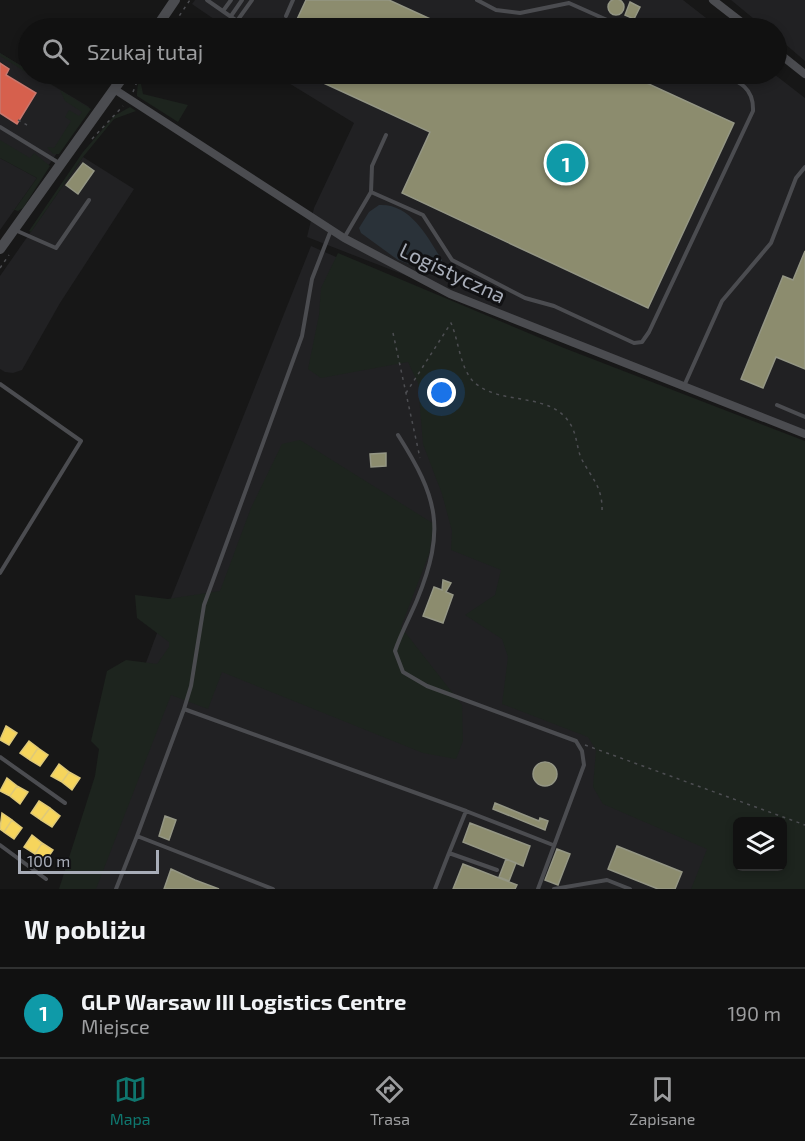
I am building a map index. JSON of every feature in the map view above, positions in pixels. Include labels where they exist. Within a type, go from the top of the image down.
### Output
[{"type":"street","points":[[163,18],[175,0]]},
{"type":"street","points":[[713,0],[736,18]]},
{"type":"street","points":[[787,59],[805,74]]},
{"type":"street","points":[[0,249],[117,84]]},
{"type":"street","name":"Logistyczna","points":[[114,89],[344,238],[450,294],[805,434]]},
{"type":"lane","points":[[207,0],[233,18]]},
{"type":"lane","points":[[214,5],[217,0]]},
{"type":"lane","points":[[223,11],[231,0]]},
{"type":"lane","points":[[231,16],[242,0]]},
{"type":"lane","points":[[239,18],[252,0]]},
{"type":"lane","points":[[286,16],[293,0]]},
{"type":"lane","points":[[477,0],[496,10],[520,14],[569,3],[603,18]]},
{"type":"lane","points":[[371,192],[423,215],[452,260],[525,298],[564,311],[634,344],[642,342],[650,332],[753,111],[753,100],[744,84]]},
{"type":"lane","points":[[0,127],[60,163]]},
{"type":"lane","points":[[344,238],[371,192],[372,166],[386,135]]},
{"type":"lane","points":[[684,387],[722,301],[771,243],[796,178],[805,167]]},
{"type":"lane","points":[[14,229],[56,248],[89,200]]},
{"type":"lane","points":[[116,889],[184,709],[191,686],[204,605],[302,336],[312,279],[331,230]]},
{"type":"lane","points":[[0,384],[81,441],[0,573]]},
{"type":"lane","points":[[777,405],[805,417]]},
{"type":"lane","points":[[398,435],[428,491],[436,526],[433,555],[395,651],[403,672],[427,686],[576,741],[582,751],[584,765],[538,889]]},
{"type":"lane","points":[[184,709],[466,811],[553,845]]},
{"type":"lane","points":[[0,757],[65,803]]},
{"type":"lane","points":[[435,889],[466,811]]},
{"type":"lane","points":[[136,836],[273,889]]},
{"type":"lane","points":[[0,845],[45,879]]},
{"type":"lane","points":[[449,853],[496,870]]},
{"type":"lane","points":[[554,889],[606,880],[630,889]]},
{"type":"path","points":[[178,18],[190,0]]},
{"type":"path","points":[[131,94],[136,84]]},
{"type":"path","points":[[18,120],[27,125]]},
{"type":"path","points":[[406,393],[452,323],[465,367],[474,383],[496,393],[552,406],[572,426],[580,455],[602,493],[602,512]]},
{"type":"path","points":[[393,333],[420,460]]},
{"type":"path","points":[[576,741],[805,825]]},
{"type":"shaded area","points":[[195,0],[683,0],[706,18],[212,18],[192,4]]},
{"type":"shaded area","points":[[731,0],[805,0],[805,61],[787,46],[787,18],[753,18]]},
{"type":"shaded area","points":[[0,53],[18,64],[18,84],[51,84],[89,107],[46,169],[0,141]]},
{"type":"shaded area","points":[[0,53],[18,64],[18,67],[0,56]]},
{"type":"shaded area","points":[[50,84],[50,84],[91,109],[59,154],[53,154],[47,147],[54,148],[71,121],[65,117],[69,110],[79,116],[82,112],[65,101],[60,90]]},
{"type":"shaded area","points":[[141,84],[143,94],[188,105],[178,122],[137,96],[138,87]]},
{"type":"shaded area","points":[[290,84],[787,84],[805,98],[805,431],[307,237],[314,208],[354,123]]},
{"type":"shaded area","points":[[130,107],[136,111],[114,119],[83,157],[31,232],[29,231],[83,152],[114,116]]},
{"type":"shaded area","points":[[0,140],[30,158],[34,153],[50,166],[23,208],[18,211],[12,209],[15,209],[37,178],[0,158]]},
{"type":"shaded area","points":[[83,157],[134,189],[60,303],[22,370],[13,373],[5,372],[0,369],[0,276]]},
{"type":"shaded area","points":[[0,158],[37,178],[0,230]]},
{"type":"shaded area","points":[[379,205],[400,210],[424,232],[442,260],[437,274],[398,260],[361,233],[359,228],[369,212]]},
{"type":"shaded area","points":[[311,246],[805,463],[805,889],[63,889],[154,641]]},
{"type":"shaded area","points":[[338,253],[564,348],[805,441],[805,889],[691,889],[707,849],[603,804],[593,787],[596,750],[588,737],[502,704],[508,657],[502,639],[465,615],[495,595],[501,570],[451,550],[452,531],[442,494],[423,444],[418,383],[408,362],[321,378],[308,369],[319,315],[321,288]]},
{"type":"shaded area","points":[[300,440],[434,524],[429,554],[401,627],[462,705],[463,741],[456,759],[423,753],[222,672],[208,709],[171,695],[96,889],[59,889],[95,776],[99,749],[91,741],[107,671],[126,660],[157,664],[169,647],[169,642],[137,618],[135,595],[168,599],[220,591],[251,508],[282,444]]},
{"type":"building: Mieszkania","points":[[6,726],[17,733],[9,745],[0,740]]},
{"type":"building: Mieszkania","points":[[29,741],[38,748],[30,760],[20,753]]},
{"type":"building: Mieszkania","points":[[38,748],[48,755],[40,766],[30,760]]},
{"type":"building: Mieszkania","points":[[59,764],[69,772],[62,782],[51,776]]},
{"type":"building: Mieszkania","points":[[69,772],[80,778],[72,790],[62,782]]},
{"type":"building: Mieszkania","points":[[7,778],[17,786],[10,796],[0,791]]},
{"type":"building: Mieszkania","points":[[17,786],[28,792],[20,804],[10,796]]},
{"type":"building: Mieszkania","points":[[39,801],[50,808],[41,820],[31,813]]},
{"type":"building: Mieszkania","points":[[50,808],[60,816],[52,827],[41,820]]},
{"type":"building: Mieszkania","points":[[2,813],[12,820],[4,832],[0,829]]},
{"type":"building: Mieszkania","points":[[12,820],[22,828],[14,839],[4,832]]},
{"type":"building: Mieszkania","points":[[32,835],[42,843],[35,854],[24,847]]},
{"type":"building: Mieszkania","points":[[42,843],[53,850],[45,862],[35,854]]},
{"type":"building: Handel","points":[[0,63],[9,69],[6,75],[36,93],[17,124],[0,113]]},
{"type":"building: Przemysł","points":[[613,-1],[619,-1],[624,7],[622,13],[613,15],[608,10],[608,4]]},
{"type":"building: Przemysł","points":[[306,0],[389,0],[428,18],[298,18]]},
{"type":"building: Przemysł","points":[[630,2],[640,7],[634,18],[625,15]]},
{"type":"building: Przemysł","points":[[326,84],[649,84],[734,123],[648,308],[402,193],[430,132]]},
{"type":"building: Przemysł","points":[[83,163],[94,171],[78,194],[66,185]]},
{"type":"building: Przemysł","points":[[805,251],[805,369],[776,357],[763,388],[741,379],[783,276],[793,280]]},
{"type":"building: Przemysł","points":[[386,453],[386,466],[371,467],[370,454]]},
{"type":"building: Przemysł","points":[[443,580],[451,583],[446,592],[453,595],[443,623],[423,616],[434,587],[442,590]]},
{"type":"building: Przemysł","points":[[545,762],[550,763],[556,769],[556,779],[550,785],[545,786],[540,785],[534,779],[533,774],[534,769],[540,763]]},
{"type":"building: Przemysł","points":[[495,803],[539,821],[540,818],[548,821],[545,830],[493,809]]},
{"type":"building: Przemysł","points":[[165,816],[176,820],[169,840],[159,836]]},
{"type":"building: Przemysł","points":[[470,823],[530,846],[523,866],[463,842]]},
{"type":"building: Przemysł","points":[[617,846],[682,872],[675,889],[658,889],[608,869]]},
{"type":"building: Przemysł","points":[[557,849],[570,854],[558,885],[545,880]]},
{"type":"building: Przemysł","points":[[506,859],[516,863],[509,881],[499,877]]},
{"type":"building: Przemysł","points":[[463,864],[517,885],[515,889],[453,889]]},
{"type":"building: Przemysł","points":[[171,869],[195,880],[219,889],[164,889]]},
{"type":"place","name":"GLP Warsaw III Logistics Centre","points":[[566,163]]}]
